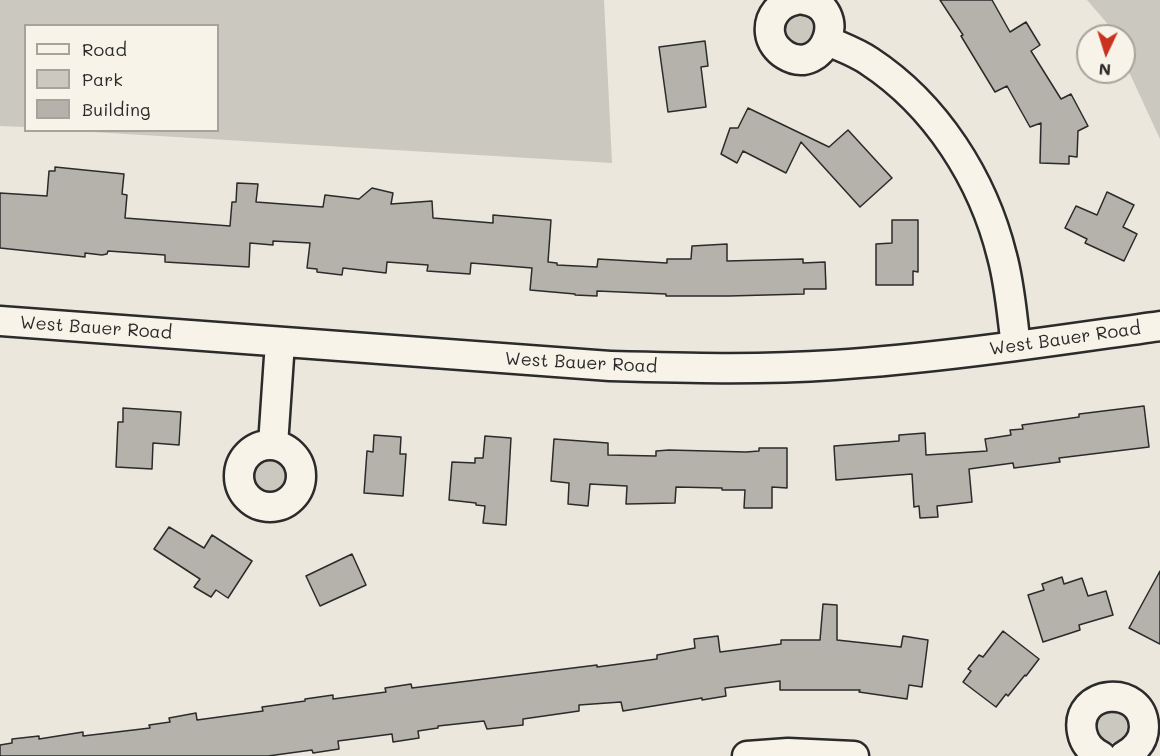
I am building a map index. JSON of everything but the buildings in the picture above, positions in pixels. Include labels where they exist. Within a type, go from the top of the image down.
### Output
[{"type":"street","points":[[796,0],[781,6],[774,13],[770,32],[778,50],[795,59],[805,59],[823,49],[830,31],[825,12],[818,5],[804,0]]},
{"type":"street","points":[[828,41],[868,60],[899,84],[932,117],[963,159],[989,215],[1002,256],[1016,346]]},
{"type":"street","name":"West Bauer Road","points":[[0,321],[610,366],[702,369],[833,365],[1016,346],[1160,326]]},
{"type":"street","points":[[273,445],[280,342]]},
{"type":"street","points":[[1096,755],[1083,738],[1082,718],[1093,703],[1112,696],[1130,701],[1142,717],[1142,736],[1138,745],[1124,756]]},
{"type":"street","points":[[747,756],[788,753],[854,756]]},
{"type":"green space","points":[[0,0],[604,0],[612,163],[93,132],[219,132],[219,24],[24,24],[24,127],[0,126]]},
{"type":"green space","points":[[1087,0],[1160,0],[1160,139],[1135,84],[1136,24],[1107,24]]},
{"type":"green space","points":[[800,13],[811,18],[816,29],[811,40],[800,45],[789,40],[784,29],[789,18]]},
{"type":"green space","points":[[270,460],[281,465],[286,476],[281,487],[270,492],[259,487],[254,476],[259,465]]},
{"type":"green space","points":[[1111,711],[1122,716],[1127,727],[1122,738],[1111,743],[1100,738],[1095,727],[1100,716]]}]
